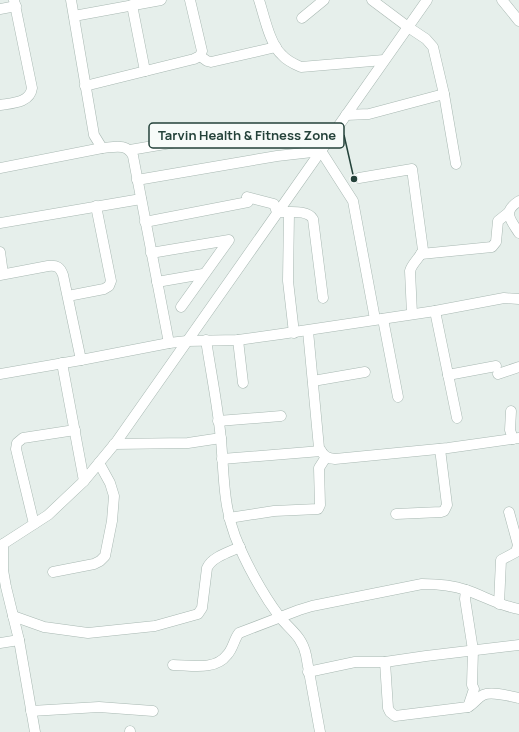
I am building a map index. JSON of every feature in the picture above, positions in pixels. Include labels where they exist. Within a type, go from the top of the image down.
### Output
[{"type":"street","points":[[71,0],[94,135],[102,148]]},
{"type":"street","points":[[74,16],[161,0]]},
{"type":"street","points":[[86,86],[194,59],[200,56],[202,52],[190,0]]},
{"type":"street","points":[[259,0],[280,55],[291,63],[301,67],[384,60]]},
{"type":"street","points":[[302,18],[324,0]]},
{"type":"street","points":[[372,0],[426,39],[433,47],[444,94],[456,164]]},
{"type":"street","points":[[35,732],[19,640],[3,570],[2,545],[48,515],[84,481],[114,444],[427,0]]},
{"type":"street","points":[[502,0],[519,21]]},
{"type":"street","points":[[0,9],[15,3],[32,88],[28,98],[0,105]]},
{"type":"street","points":[[132,5],[145,71]]},
{"type":"street","points":[[200,56],[207,62],[211,62],[276,47]]},
{"type":"street","points":[[346,115],[369,114],[444,94]]},
{"type":"street","points":[[130,150],[235,132]]},
{"type":"street","points":[[0,168],[102,148],[125,147],[130,150],[133,156],[169,343]]},
{"type":"street","points":[[137,180],[321,150]]},
{"type":"street","points":[[321,150],[353,201],[398,397]]},
{"type":"street","points":[[359,178],[412,169],[423,250],[422,254],[411,267],[410,271],[412,314]]},
{"type":"street","points":[[0,223],[141,199]]},
{"type":"street","points":[[145,222],[247,199],[274,204],[277,212]]},
{"type":"street","points":[[422,254],[494,246],[496,242],[498,221],[508,213],[513,205],[519,201]]},
{"type":"street","points":[[68,296],[104,289],[109,286],[111,281],[96,206]]},
{"type":"street","points":[[277,212],[306,213],[313,219],[323,298]]},
{"type":"street","points":[[289,213],[288,281],[294,333]]},
{"type":"street","points":[[508,213],[510,220],[519,233]]},
{"type":"street","points":[[151,253],[228,239],[229,241],[203,274],[181,307]]},
{"type":"street","points":[[0,252],[2,275],[56,265],[60,268],[68,296],[80,360]]},
{"type":"street","points":[[157,282],[203,274]]},
{"type":"street","points":[[0,374],[169,343],[206,340],[238,340],[294,333],[435,311],[504,298],[519,299]]},
{"type":"street","points":[[435,311],[457,418]]},
{"type":"street","points":[[308,331],[320,448],[324,454]]},
{"type":"street","points":[[206,340],[221,438],[225,499],[229,518],[249,566],[280,617],[297,634],[302,643],[320,732]]},
{"type":"street","points":[[238,340],[243,383]]},
{"type":"street","points":[[62,363],[84,481]]},
{"type":"street","points":[[448,375],[519,367]]},
{"type":"street","points":[[313,381],[365,372]]},
{"type":"street","points":[[222,459],[324,454],[335,459],[440,449],[516,438],[510,430],[511,411]]},
{"type":"street","points":[[218,421],[280,416]]},
{"type":"street","points":[[34,524],[16,450],[17,443],[23,438],[75,430]]},
{"type":"street","points":[[114,444],[188,443],[221,438]]},
{"type":"street","points":[[396,514],[440,512],[446,508],[440,449]]},
{"type":"street","points":[[229,518],[274,511],[318,509],[320,505],[319,468],[324,454]]},
{"type":"street","points":[[53,572],[94,564],[105,556],[112,521],[114,496],[110,483],[99,463]]},
{"type":"street","points":[[499,604],[501,560],[516,552],[518,544],[509,512]]},
{"type":"street","points":[[13,616],[44,627],[88,633],[148,628],[196,616],[202,608],[208,564],[240,547]]},
{"type":"street","points":[[173,665],[202,666],[214,664],[228,654],[239,633],[312,606],[422,584],[435,584],[466,590],[499,604],[519,609]]},
{"type":"street","points":[[466,590],[465,599],[473,650],[472,685],[474,689],[468,707]]},
{"type":"street","points":[[0,643],[19,640]]},
{"type":"street","points":[[308,672],[355,662],[385,662],[519,645]]},
{"type":"street","points":[[385,662],[388,708],[395,716],[468,707],[473,705],[485,694]]},
{"type":"street","points":[[474,689],[485,694],[519,698]]},
{"type":"street","points":[[31,712],[99,706],[153,711]]},
{"type":"place","name":"Tarvin Health & Fitness Zone","points":[[354,179]]}]
